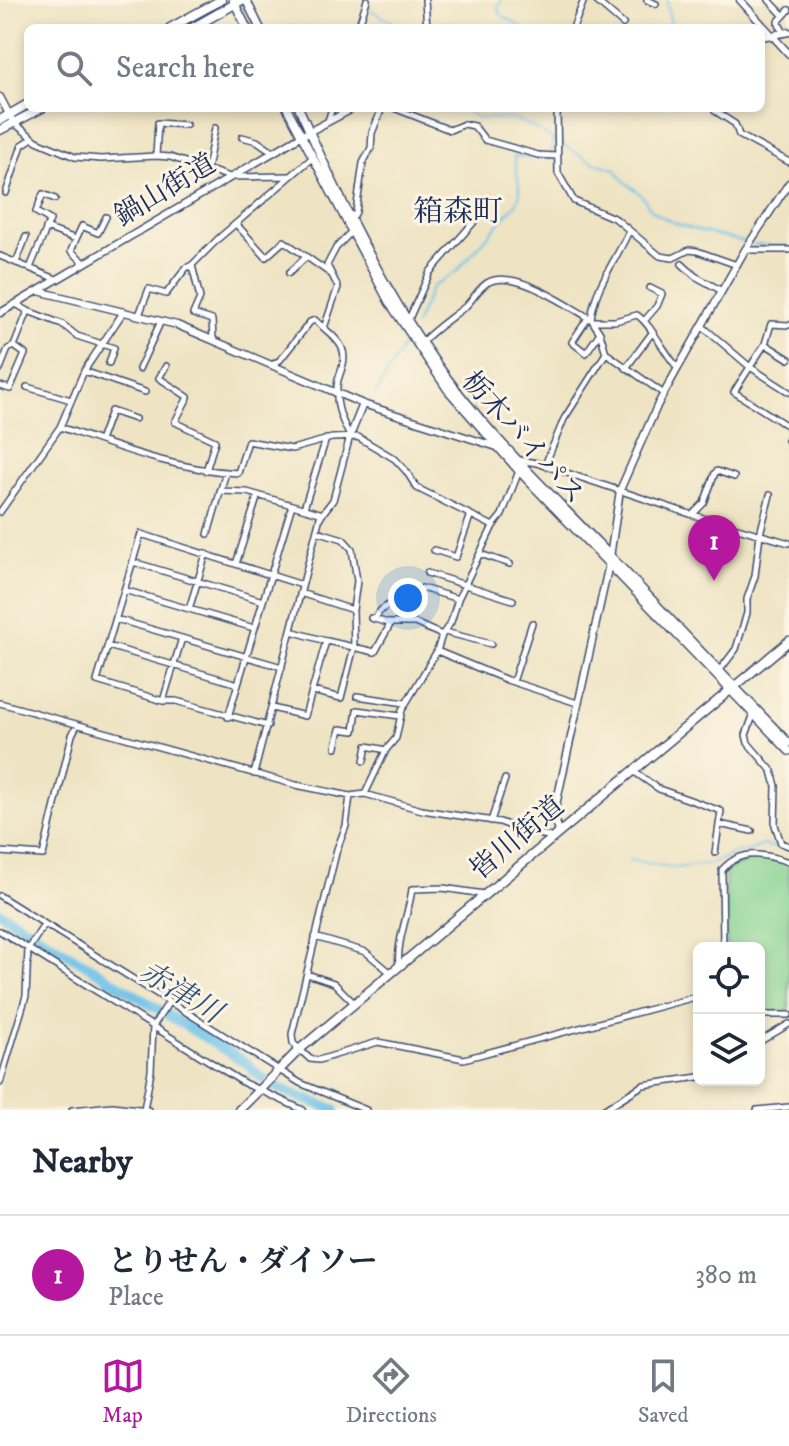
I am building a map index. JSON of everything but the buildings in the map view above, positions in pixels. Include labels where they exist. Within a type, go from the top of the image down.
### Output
[{"type":"main road","points":[[177,24],[221,0]]},
{"type":"main road","points":[[199,24],[239,1]]},
{"type":"main road","points":[[239,1],[246,24]]},
{"type":"main road","points":[[239,1],[257,24]]},
{"type":"main road","points":[[0,130],[24,108]]},
{"type":"main road","points":[[0,120],[31,112]]},
{"type":"main road","name":"栃木バイパス","points":[[289,112],[351,232],[419,349],[448,390],[497,447],[789,743]]},
{"type":"main road","name":"栃木バイパス","points":[[301,112],[352,219],[408,321],[453,386],[508,451],[519,471],[720,670],[753,716],[789,751]]},
{"type":"main road","name":"皆川街道","points":[[258,1089],[354,1003],[789,641]]},
{"type":"main road","points":[[239,1110],[258,1089]]},
{"type":"street","points":[[359,24],[367,0]]},
{"type":"street","points":[[425,0],[427,24]]},
{"type":"street","points":[[575,24],[584,0]]},
{"type":"street","points":[[595,0],[623,24]]},
{"type":"street","points":[[647,0],[656,4]]},
{"type":"street","points":[[740,0],[762,24]]},
{"type":"street","points":[[769,0],[783,15]]},
{"type":"street","points":[[765,36],[786,33],[778,22],[789,10]]},
{"type":"street","points":[[765,27],[789,54]]},
{"type":"street","points":[[0,97],[12,119],[33,138],[75,157],[170,157],[230,177],[289,176]]},
{"type":"street","points":[[328,121],[331,112]]},
{"type":"street","name":"鍋山街道","points":[[0,313],[346,112]]},
{"type":"street","points":[[352,219],[356,212],[363,163],[371,148],[372,133],[380,112]]},
{"type":"street","points":[[404,112],[450,130],[464,124],[474,126],[485,140],[538,155],[556,156]]},
{"type":"street","points":[[557,112],[558,173],[574,201],[616,219],[660,256],[673,258],[689,250],[737,265]]},
{"type":"street","points":[[717,112],[735,124],[739,135],[789,162]]},
{"type":"street","points":[[156,156],[158,123],[186,125]]},
{"type":"street","points":[[207,169],[215,128]]},
{"type":"street","points":[[242,137],[257,141],[274,153]]},
{"type":"street","points":[[6,193],[22,145],[33,138]]},
{"type":"street","points":[[139,315],[149,289],[166,294],[236,224],[312,158]]},
{"type":"street","points":[[559,832],[554,814],[610,560],[620,490],[678,368],[745,250],[789,183]]},
{"type":"street","points":[[30,268],[50,220],[36,212],[43,194],[55,199]]},
{"type":"street","points":[[408,321],[430,272],[481,214]]},
{"type":"street","points":[[85,263],[71,251],[76,239],[82,226],[98,233],[106,217]]},
{"type":"street","points":[[236,224],[266,257],[284,241],[331,274]]},
{"type":"street","points":[[46,228],[76,239]]},
{"type":"street","points":[[600,333],[586,353],[572,342],[591,319],[593,300],[629,231]]},
{"type":"street","points":[[324,328],[338,287],[327,269],[329,259],[351,232]]},
{"type":"street","points":[[16,263],[26,237]]},
{"type":"street","points":[[745,250],[789,250]]},
{"type":"street","points":[[0,256],[57,280]]},
{"type":"street","points":[[289,273],[306,257]]},
{"type":"street","points":[[682,264],[695,276],[722,291]]},
{"type":"street","points":[[192,265],[200,298],[193,314],[212,320],[213,339]]},
{"type":"street","points":[[422,342],[467,305],[487,283],[502,278],[545,291],[591,319],[600,333],[606,353],[664,394]]},
{"type":"street","points":[[645,320],[662,294],[650,288]]},
{"type":"street","points":[[38,291],[161,321],[213,339],[363,404],[508,451]]},
{"type":"street","points":[[16,304],[62,324],[77,336],[114,348],[109,363]]},
{"type":"street","points":[[0,369],[8,349],[14,346],[28,311]]},
{"type":"street","points":[[0,512],[60,427],[84,371],[124,311]]},
{"type":"street","points":[[591,319],[615,321],[637,315],[645,320],[678,368]]},
{"type":"street","points":[[272,365],[280,360],[310,322],[315,320],[324,328],[343,350],[344,361],[337,391],[339,416],[350,436]]},
{"type":"street","points":[[139,369],[161,321]]},
{"type":"street","points":[[789,325],[771,324],[765,344],[734,392],[789,427]]},
{"type":"street","points":[[702,326],[750,367],[789,392]]},
{"type":"street","points":[[626,368],[652,333]]},
{"type":"street","points":[[765,344],[789,359]]},
{"type":"street","points":[[0,386],[10,389],[25,354],[14,346]]},
{"type":"street","points":[[545,465],[564,419],[606,353]]},
{"type":"street","points":[[166,366],[159,378],[188,397],[175,422],[215,441],[206,471]]},
{"type":"street","points":[[84,371],[145,392]]},
{"type":"street","points":[[27,387],[71,400]]},
{"type":"street","points":[[254,774],[317,531],[323,514],[333,500],[350,436],[363,404]]},
{"type":"street","points":[[100,441],[111,411],[135,419]]},
{"type":"street","points":[[60,427],[206,471],[238,473],[248,441],[292,449],[326,439],[358,437],[395,459],[417,488],[493,526]]},
{"type":"street","points":[[304,508],[326,439]]},
{"type":"street","points":[[513,460],[545,465],[693,515],[789,543]]},
{"type":"street","points":[[365,794],[386,750],[396,738],[405,703],[437,651],[458,599],[493,526],[502,515],[519,471]]},
{"type":"street","points":[[693,515],[704,503],[717,471],[734,477]]},
{"type":"street","points":[[208,534],[226,472]]},
{"type":"street","points":[[220,491],[258,495],[323,514]]},
{"type":"street","points":[[236,564],[258,495]]},
{"type":"street","points":[[720,670],[736,649],[741,632],[770,495]]},
{"type":"street","points":[[228,717],[292,505]]},
{"type":"street","points":[[434,550],[456,557],[470,517]]},
{"type":"street","points":[[312,691],[341,698],[354,647],[353,610],[357,581],[352,549],[343,539],[317,531]]},
{"type":"street","points":[[268,726],[176,701],[163,701],[97,681],[141,534],[302,585]]},
{"type":"street","points":[[189,609],[206,554]]},
{"type":"street","points":[[480,554],[510,564]]},
{"type":"street","points":[[133,562],[263,601]]},
{"type":"street","points":[[427,573],[513,600]]},
{"type":"street","points":[[422,588],[458,599]]},
{"type":"street","points":[[124,590],[254,628]]},
{"type":"street","points":[[300,593],[353,610]]},
{"type":"street","points":[[397,599],[372,618],[391,623],[415,623],[443,634],[491,644]]},
{"type":"street","points":[[116,619],[282,667]]},
{"type":"street","points":[[291,631],[375,652],[391,623]]},
{"type":"street","points":[[513,682],[532,623]]},
{"type":"street","points":[[163,701],[182,638]]},
{"type":"street","points":[[272,708],[305,716],[326,641]]},
{"type":"street","points":[[108,646],[238,684]]},
{"type":"street","points":[[437,651],[513,682],[577,703]]},
{"type":"street","points":[[357,696],[405,703]]},
{"type":"street","points":[[0,703],[254,774],[350,796],[365,794],[422,810],[491,821],[550,839]]},
{"type":"street","points":[[336,747],[340,729],[354,731],[357,710],[400,716]]},
{"type":"street","points":[[753,716],[746,735],[748,743],[772,771],[776,786],[775,825],[781,843],[789,846]]},
{"type":"street","points":[[0,852],[43,855],[77,725]]},
{"type":"street","points":[[364,761],[367,746],[386,750]]},
{"type":"street","points":[[633,770],[659,789],[721,811],[715,853]]},
{"type":"street","points":[[491,821],[505,779]]},
{"type":"street","points":[[350,796],[346,826],[337,849],[292,1038],[310,1059],[319,1060],[378,1042],[464,1059],[693,998]]},
{"type":"street","points":[[719,824],[752,831]]},
{"type":"street","points":[[723,942],[722,870],[753,853],[789,862]]},
{"type":"street","points":[[399,966],[397,953],[409,913],[412,889],[443,888],[484,894]]},
{"type":"street","points":[[0,896],[276,1071],[323,1095],[366,1110]]},
{"type":"street","points":[[0,1083],[26,996],[30,946],[44,925]]},
{"type":"street","points":[[0,931],[30,946],[258,1089],[303,1110]]},
{"type":"street","points":[[315,937],[366,952],[391,973]]},
{"type":"street","points":[[307,974],[334,983],[354,1003]]},
{"type":"street","points":[[72,1110],[112,1106],[146,1110],[154,1025],[167,1004]]},
{"type":"street","points":[[765,1015],[789,1015]]},
{"type":"street","points":[[765,1038],[789,1024]]},
{"type":"street","points":[[603,1110],[643,1085],[693,1079]]},
{"type":"street","points":[[757,1110],[789,1107]]},
{"type":"green space","points":[[752,858],[789,862],[789,1011],[765,1010],[765,942],[727,942],[725,871]]},
{"type":"waterway","points":[[501,0],[500,14],[516,24]]},
{"type":"waterway","points":[[667,0],[670,24]]},
{"type":"waterway","points":[[367,8],[391,24]]},
{"type":"waterway","points":[[468,112],[478,118],[513,119],[529,125],[592,162],[616,169],[650,208],[674,223],[746,243]]},
{"type":"waterway","points":[[415,325],[432,287],[457,271],[517,203],[520,192],[514,156],[552,159],[552,141]]},
{"type":"waterway","points":[[753,245],[789,246]]},
{"type":"waterway","points":[[375,395],[408,337]]},
{"type":"waterway","points":[[629,860],[676,868],[713,863],[763,845],[789,850]]},
{"type":"waterway","name":"赤津川","points":[[0,912],[248,1064],[276,1087],[335,1110]]},
{"type":"place","name":"とりせん・ダイソー","points":[[714,581]]},
{"type":"district","name":"箱森町","points":[[458,212]]}]
